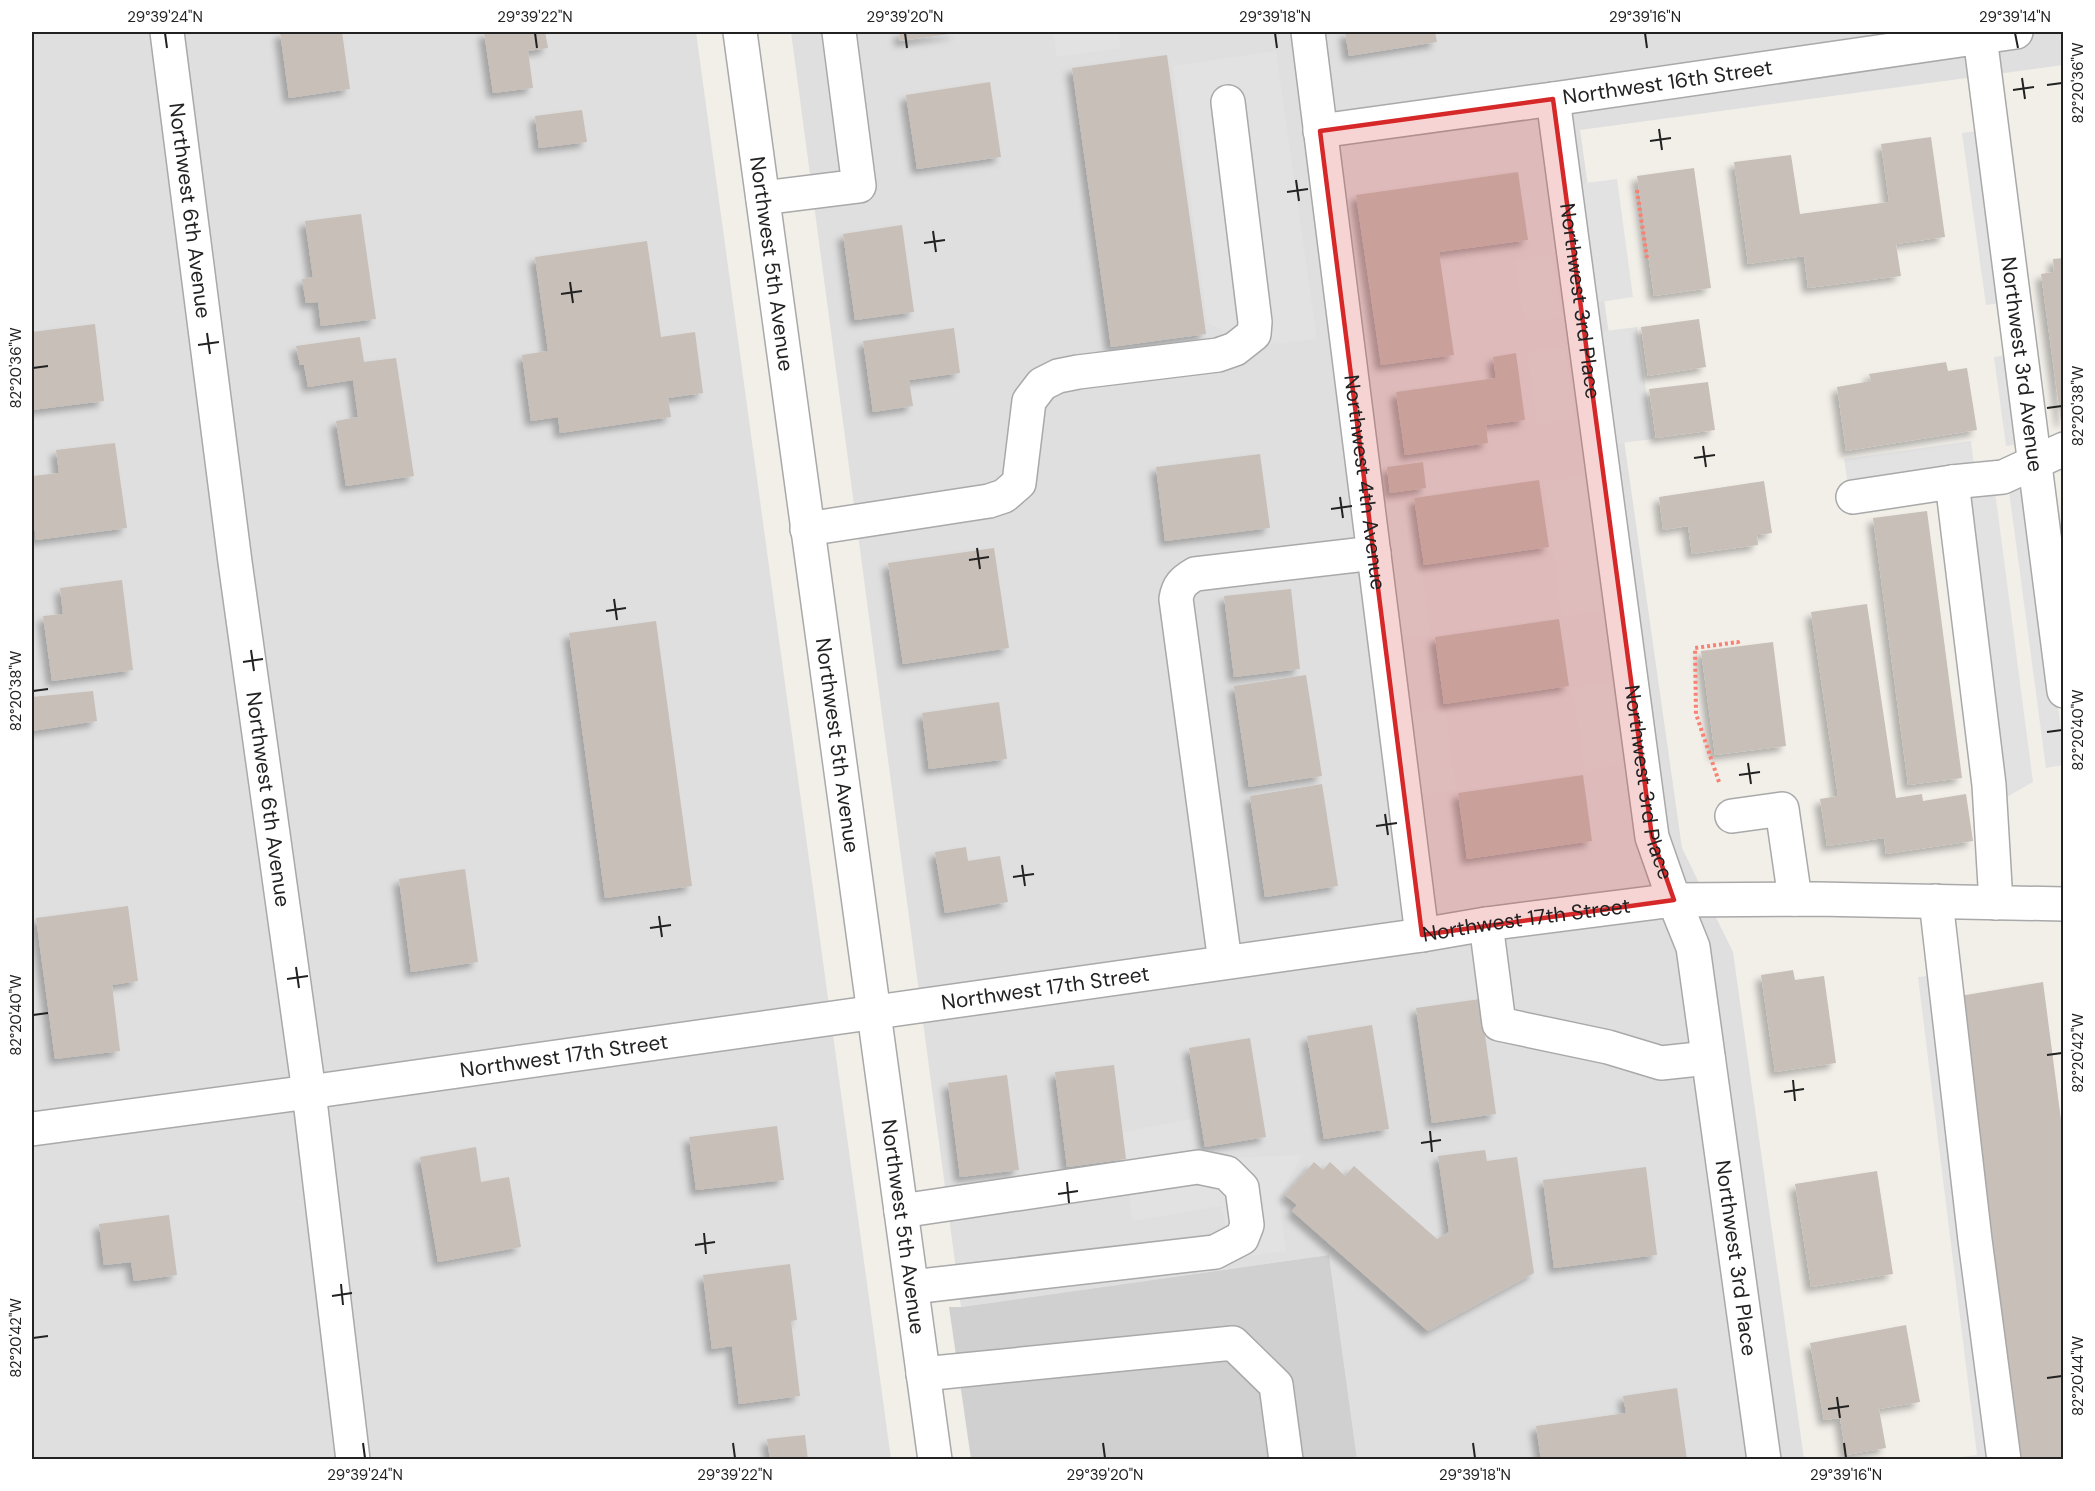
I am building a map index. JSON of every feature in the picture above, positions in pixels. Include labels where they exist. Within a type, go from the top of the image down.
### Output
[{"type":"street","name":"Northwest 6th Avenue","points":[[167,32],[236,562],[309,1092],[353,1460]]},
{"type":"street","name":"Northwest 5th Avenue","points":[[740,32],[935,1460]]},
{"type":"street","points":[[763,198],[859,186],[839,32]]},
{"type":"street","name":"Northwest 4th Avenue","points":[[1308,32],[1422,935]]},
{"type":"street","name":"Northwest 16th Street","points":[[1320,131],[1553,99],[1920,38],[1980,37],[2016,32]]},
{"type":"street","name":"Northwest 3rd Avenue","points":[[1980,37],[2035,463],[2059,614],[2064,690]]},
{"type":"street","name":"Northwest 3rd Place","points":[[1553,99],[1652,837],[1674,900],[1694,947],[1764,1460]]},
{"type":"street","points":[[807,529],[989,501],[1004,496],[1019,483],[1029,401],[1042,384],[1058,376],[1078,372],[1218,354],[1235,349],[1254,334],[1228,102]]},
{"type":"street","points":[[1853,497],[2002,477],[2064,449]]},
{"type":"street","points":[[1952,482],[1989,785],[1996,903]]},
{"type":"street","points":[[1225,962],[1176,599],[1177,588],[1184,580],[1195,574],[1374,553]]},
{"type":"street","points":[[1732,816],[1782,809],[1795,899]]},
{"type":"street","name":"Northwest 17th Street","points":[[32,1129],[309,1092],[1422,935],[1486,924],[1674,900],[1795,899],[2064,904]]},
{"type":"street","points":[[1936,901],[2004,1460]]},
{"type":"street","points":[[1486,924],[1499,1024],[1608,1047],[1660,1063],[1708,1058]]},
{"type":"street","points":[[901,1211],[1198,1167],[1227,1173],[1242,1188],[1244,1197],[1248,1225],[1242,1238],[1215,1252],[912,1287]]},
{"type":"street","points":[[923,1374],[1233,1343],[1276,1385],[1286,1460]]},
{"type":"path","points":[[1637,190],[1647,258]]},
{"type":"path","points":[[1732,816],[1696,714],[1695,648],[1738,642],[1739,646]]},
{"type":"highlighted area","points":[[1553,99],[1652,837],[1674,900],[1422,935],[1320,131]]},
{"type":"shaded area","points":[[32,32],[696,32],[891,1459],[32,1459]]},
{"type":"shaded area","points":[[791,32],[2063,32],[2063,65],[1580,130],[1682,848],[1733,952],[1804,1459],[1357,1459],[1329,1255],[961,1307]]},
{"type":"shaded area","points":[[1053,32],[1118,32],[1121,48],[1057,57]]},
{"type":"shaded area","points":[[1276,51],[1317,339],[1263,345],[1207,323],[1173,66]]},
{"type":"shaded area","points":[[1984,130],[2008,302],[1986,305],[1962,133]]},
{"type":"shaded area","points":[[1617,179],[1633,297],[1594,303],[1578,184]]},
{"type":"shaded area","points":[[1552,255],[1561,317],[1524,322],[1515,260]]},
{"type":"shaded area","points":[[1637,327],[1653,439],[1614,444],[1598,332]]},
{"type":"shaded area","points":[[1565,348],[1575,419],[1537,424],[1527,352]]},
{"type":"shaded area","points":[[2015,354],[2026,443],[2006,446],[1994,357]]},
{"type":"shaded area","points":[[1971,441],[1974,466],[1848,484],[1844,459]]},
{"type":"shaded area","points":[[1584,476],[1602,611],[1562,616],[1544,482]]},
{"type":"shaded area","points":[[2029,488],[2063,744],[2063,765],[2046,768],[2009,491]]},
{"type":"shaded area","points":[[1995,491],[2033,782],[1998,802],[1980,851],[1937,494]]},
{"type":"shaded area","points":[[1413,500],[1430,634],[1394,640],[1376,505]]},
{"type":"shaded area","points":[[1611,683],[1623,764],[1585,770],[1572,688]]},
{"type":"shaded area","points":[[1445,708],[1456,790],[1418,795],[1407,713]]},
{"type":"shaded area","points":[[1948,974],[2008,1459],[1944,1459],[1977,1455],[1918,977]]},
{"type":"shaded area","points":[[1197,1118],[1202,1159],[1302,1155],[1279,1198],[1286,1251],[1235,1258],[1221,1206],[1132,1221],[1122,1132]]},
{"type":"shaded area","points":[[1329,1255],[1357,1459],[971,1459],[949,1307]]},
{"type":"building","points":[[280,32],[342,32],[350,89],[289,98]]},
{"type":"building","points":[[484,32],[545,32],[548,48],[528,51],[533,88],[493,93]]},
{"type":"building","points":[[899,32],[956,32],[956,33],[900,41]]},
{"type":"building","points":[[1345,32],[1435,32],[1437,42],[1349,56]]},
{"type":"building","points":[[1167,55],[1206,334],[1111,347],[1072,68]]},
{"type":"building","points":[[990,82],[1001,157],[917,169],[906,95]]},
{"type":"building","points":[[582,110],[587,142],[539,148],[535,116]]},
{"type":"building","points":[[1931,137],[1945,237],[1896,244],[1901,276],[1808,288],[1804,256],[1748,264],[1734,162],[1791,155],[1800,214],[1889,202],[1881,144]]},
{"type":"building","points":[[1694,168],[1711,288],[1654,296],[1637,176]]},
{"type":"building","points":[[1518,172],[1528,240],[1439,252],[1454,355],[1381,365],[1356,195]]},
{"type":"building","points":[[361,214],[376,319],[321,326],[318,302],[306,303],[302,279],[313,277],[305,221]]},
{"type":"building","points":[[902,225],[914,312],[855,320],[843,234]]},
{"type":"building","points":[[647,241],[661,337],[695,332],[703,393],[668,398],[671,417],[560,433],[558,417],[531,421],[522,355],[548,351],[535,257]]},
{"type":"building","points":[[2064,258],[2064,421],[2061,422],[2041,274],[2054,272],[2053,259]]},
{"type":"building","points":[[1699,319],[1706,367],[1648,376],[1641,327]]},
{"type":"building","points":[[95,324],[104,401],[32,410],[32,332]]},
{"type":"building","points":[[954,328],[960,373],[909,380],[913,406],[873,412],[863,341]]},
{"type":"building","points":[[360,337],[364,362],[396,358],[414,476],[346,486],[336,421],[358,417],[353,380],[308,387],[304,365],[300,365],[296,346]]},
{"type":"building","points":[[1516,353],[1525,420],[1486,425],[1488,443],[1405,455],[1396,392],[1496,378],[1493,357]]},
{"type":"building","points":[[1946,362],[1948,371],[1967,368],[1977,430],[1846,451],[1837,387],[1871,381],[1869,374]]},
{"type":"building","points":[[1708,382],[1715,430],[1656,438],[1649,389]]},
{"type":"building","points":[[115,443],[127,528],[36,540],[32,506],[32,476],[59,473],[56,450]]},
{"type":"building","points":[[1260,454],[1270,528],[1165,541],[1156,467]]},
{"type":"building","points":[[1423,462],[1426,488],[1390,493],[1387,467]]},
{"type":"building","points":[[1539,480],[1549,547],[1424,565],[1414,498]]},
{"type":"building","points":[[1764,481],[1772,533],[1757,535],[1758,545],[1692,554],[1688,526],[1663,530],[1659,497]]},
{"type":"building","points":[[1927,511],[1962,778],[1908,785],[1873,518]]},
{"type":"building","points":[[994,548],[1009,648],[903,664],[888,563]]},
{"type":"building","points":[[122,580],[133,670],[52,681],[43,616],[63,614],[60,588]]},
{"type":"building","points":[[1291,589],[1300,669],[1234,677],[1224,596]]},
{"type":"building","points":[[1867,604],[1896,798],[1922,794],[1923,801],[1966,794],[1973,841],[1886,854],[1884,838],[1827,846],[1820,799],[1838,796],[1811,612]]},
{"type":"building","points":[[1559,619],[1569,686],[1444,704],[1435,637]]},
{"type":"building","points":[[656,621],[692,886],[605,898],[569,633]]},
{"type":"building","points":[[1773,642],[1786,746],[1715,755],[1701,651]]},
{"type":"building","points":[[1306,675],[1322,776],[1249,787],[1234,686]]},
{"type":"building","points":[[93,691],[97,721],[32,731],[32,697]]},
{"type":"building","points":[[999,702],[1007,759],[929,769],[922,713]]},
{"type":"building","points":[[1583,775],[1592,841],[1467,859],[1458,793]]},
{"type":"building","points":[[1322,784],[1338,886],[1265,897],[1250,796]]},
{"type":"building","points":[[966,847],[968,861],[1000,856],[1008,902],[945,913],[935,852]]},
{"type":"building","points":[[465,869],[478,962],[411,972],[399,879]]},
{"type":"building","points":[[128,906],[138,981],[112,985],[120,1051],[55,1059],[36,918]]},
{"type":"building","points":[[1793,970],[1795,980],[1824,976],[1836,1063],[1775,1072],[1761,975]]},
{"type":"building","points":[[2043,982],[2064,1143],[2064,1460],[2021,1460],[1960,996]]},
{"type":"building","points":[[1480,999],[1496,1114],[1432,1123],[1416,1008]]},
{"type":"building","points":[[1372,1025],[1389,1129],[1324,1139],[1307,1036]]},
{"type":"building","points":[[1250,1038],[1266,1137],[1205,1147],[1189,1048]]},
{"type":"building","points":[[1114,1065],[1126,1159],[1067,1167],[1055,1072]]},
{"type":"building","points":[[1007,1075],[1019,1170],[960,1177],[948,1083]]},
{"type":"building","points":[[777,1126],[784,1180],[696,1190],[689,1137]]},
{"type":"building","points":[[476,1147],[481,1182],[509,1177],[521,1247],[438,1262],[420,1157]]},
{"type":"building","points":[[1485,1150],[1487,1161],[1517,1157],[1534,1273],[1428,1331],[1292,1211],[1297,1205],[1285,1195],[1314,1162],[1323,1170],[1330,1162],[1345,1176],[1354,1166],[1437,1239],[1449,1232],[1438,1156]]},
{"type":"building","points":[[1646,1167],[1657,1255],[1554,1268],[1543,1180]]},
{"type":"building","points":[[1877,1171],[1893,1274],[1811,1287],[1795,1184]]},
{"type":"building","points":[[169,1215],[177,1275],[134,1281],[131,1262],[104,1265],[99,1224]]},
{"type":"building","points":[[790,1264],[797,1320],[791,1321],[800,1396],[739,1404],[732,1346],[712,1349],[703,1275]]},
{"type":"building","points":[[1906,1325],[1920,1402],[1879,1409],[1886,1448],[1846,1455],[1840,1418],[1824,1420],[1810,1343]]},
{"type":"building","points":[[1677,1388],[1687,1460],[1541,1460],[1536,1426],[1626,1413],[1623,1396]]},
{"type":"building","points":[[805,1435],[808,1460],[770,1460],[767,1439]]}]
